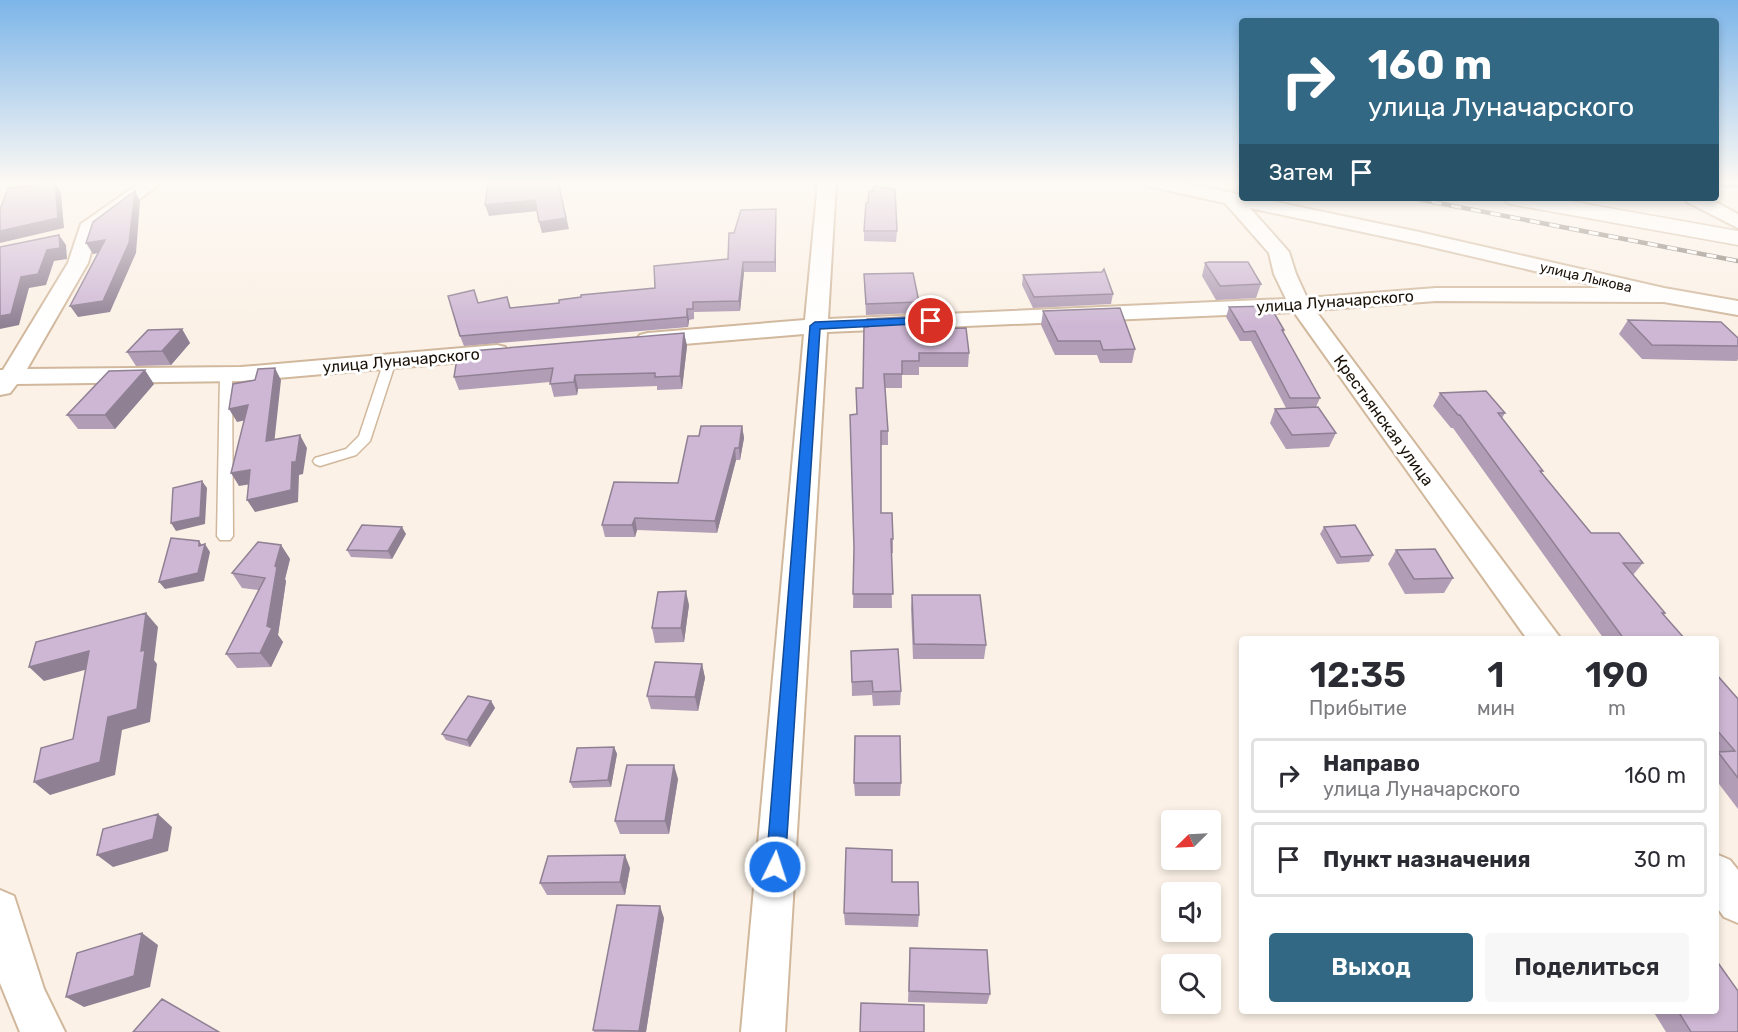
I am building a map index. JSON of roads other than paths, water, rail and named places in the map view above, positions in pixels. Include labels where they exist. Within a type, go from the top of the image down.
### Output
[{"type":"street","points":[[63,238],[83,230]]},
{"type":"street","points":[[4,381],[78,263],[87,230]]},
{"type":"street","points":[[763,1032],[823,230]]},
{"type":"street","name":"Крестьянская улица","points":[[1260,230],[1279,252],[1285,274],[1300,305],[1543,636]]},
{"type":"street","name":"улица Лыкова","points":[[1382,230],[1664,295],[1738,308]]},
{"type":"street","points":[[1694,230],[1738,238]]},
{"type":"street","name":"улица Луначарского","points":[[626,341],[815,326],[1300,305],[1354,298],[1429,294],[1664,295]]},
{"type":"street","name":"улица Луначарского","points":[[4,381],[226,374],[520,350]]},
{"type":"street","points":[[1719,877],[1738,903]]},
{"type":"street","points":[[0,910],[25,996],[43,1032]]},
{"type":"lane","points":[[320,461],[351,452],[365,438],[390,361]]},
{"type":"lane","points":[[225,536],[226,374]]},
{"type":"railway","points":[[1578,230],[1738,261]]}]
